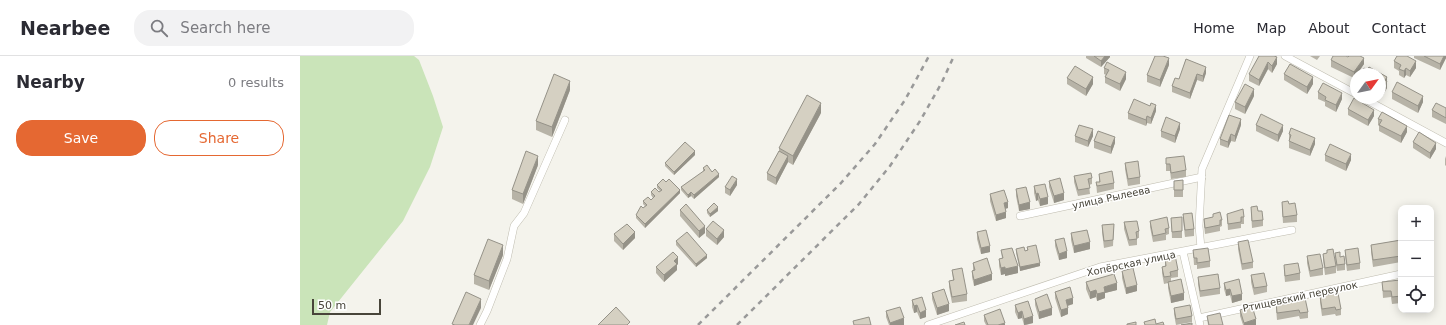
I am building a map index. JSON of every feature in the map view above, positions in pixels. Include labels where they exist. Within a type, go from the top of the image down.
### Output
[{"type":"street","points":[[1200,248],[1202,169],[1250,56]]},
{"type":"street","points":[[1285,56],[1350,91]]},
{"type":"street","points":[[1374,104],[1446,143]]},
{"type":"street","points":[[480,325],[487,312],[507,259],[514,226],[524,213],[565,120]]},
{"type":"street","name":"улица Рылеева","points":[[1020,216],[1202,177]]},
{"type":"street","name":"Хопёрская улица","points":[[928,325],[1100,267],[1292,230]]},
{"type":"street","points":[[1183,252],[1200,322]]},
{"type":"street","name":"Ртищевский переулок","points":[[1200,322],[1398,275]]},
{"type":"green space","points":[[300,56],[414,56],[419,60],[443,127],[430,167],[403,221],[330,312],[327,325],[300,325]]},
{"type":"building","points":[[1094,56],[1105,56],[1101,61]]},
{"type":"building","points":[[1155,56],[1169,58],[1160,80],[1147,75]]},
{"type":"building","points":[[1259,56],[1277,57],[1272,66],[1268,62],[1259,80],[1249,74]]},
{"type":"building","points":[[1333,56],[1360,56],[1364,58],[1357,68],[1350,68],[1350,70],[1331,60]]},
{"type":"building","points":[[1397,56],[1407,56],[1416,61],[1410,71],[1406,68],[1404,71],[1399,69],[1401,65],[1394,61]]},
{"type":"building","points":[[1424,56],[1444,56],[1440,64]]},
{"type":"building","points":[[1186,59],[1206,67],[1203,76],[1197,74],[1190,93],[1172,86],[1175,78],[1179,79]]},
{"type":"building","points":[[1107,62],[1126,72],[1120,84],[1105,77],[1109,70],[1104,68]]},
{"type":"building","points":[[1290,64],[1313,77],[1307,87],[1284,74]]},
{"type":"building","points":[[1075,66],[1093,77],[1086,89],[1067,78]]},
{"type":"building","points":[[554,74],[570,81],[552,127],[536,121]]},
{"type":"building","points":[[1397,82],[1423,96],[1418,106],[1392,92]]},
{"type":"building","points":[[1323,83],[1342,93],[1336,105],[1325,100],[1326,97],[1318,92]]},
{"type":"building","points":[[1245,84],[1254,89],[1245,107],[1235,102]]},
{"type":"building","points":[[807,95],[821,103],[793,156],[779,148]]},
{"type":"building","points":[[1134,99],[1150,106],[1151,103],[1156,105],[1151,118],[1147,116],[1146,120],[1128,113]]},
{"type":"building","points":[[1436,103],[1446,108],[1446,118],[1432,110]]},
{"type":"building","points":[[1351,104],[1364,104],[1374,110],[1368,120],[1348,109]]},
{"type":"building","points":[[1382,112],[1407,126],[1401,136],[1379,125],[1382,120],[1378,119]]},
{"type":"building","points":[[1261,114],[1283,125],[1278,135],[1256,125]]},
{"type":"building","points":[[1229,115],[1241,119],[1235,136],[1231,134],[1228,142],[1220,139]]},
{"type":"building","points":[[1166,117],[1180,123],[1175,136],[1161,131]]},
{"type":"building","points":[[1079,125],[1093,129],[1088,141],[1075,136]]},
{"type":"building","points":[[1291,128],[1315,138],[1310,150],[1289,141]]},
{"type":"building","points":[[1098,131],[1115,137],[1111,147],[1094,141]]},
{"type":"building","points":[[1419,132],[1436,143],[1430,153],[1413,142]]},
{"type":"building","points":[[685,142],[695,151],[674,172],[665,163]]},
{"type":"building","points":[[1330,144],[1351,154],[1346,164],[1325,155]]},
{"type":"building","points":[[526,151],[538,156],[523,194],[512,190]]},
{"type":"building","points":[[779,151],[788,156],[776,178],[767,173]]},
{"type":"building","points":[[1184,156],[1186,170],[1171,173],[1170,164],[1166,164],[1166,158]]},
{"type":"building","points":[[1138,161],[1140,177],[1128,179],[1125,163]]},
{"type":"building","points":[[707,165],[712,172],[715,169],[719,174],[694,195],[691,192],[688,195],[681,187],[705,170],[703,168]]},
{"type":"building","points":[[1112,171],[1114,183],[1097,186],[1096,182],[1100,182],[1099,174]]},
{"type":"building","points":[[1091,173],[1092,178],[1088,179],[1090,188],[1078,190],[1074,176]]},
{"type":"building","points":[[732,176],[737,179],[730,190],[725,187]]},
{"type":"building","points":[[1060,178],[1064,193],[1054,196],[1049,181]]},
{"type":"building","points":[[663,179],[666,182],[669,179],[680,190],[645,224],[636,215],[641,206],[643,208],[647,205],[643,201],[648,197],[651,200],[655,196],[651,192],[655,188],[659,192],[662,190],[657,185]]},
{"type":"building","points":[[1183,180],[1183,190],[1174,190],[1174,181]]},
{"type":"building","points":[[1045,184],[1048,197],[1040,199],[1038,193],[1036,194],[1034,186]]},
{"type":"building","points":[[1026,187],[1030,202],[1019,205],[1016,189]]},
{"type":"building","points":[[1004,190],[1008,202],[1004,203],[1006,212],[996,215],[990,194]]},
{"type":"building","points":[[1288,201],[1289,204],[1295,203],[1297,215],[1283,217],[1282,202]]},
{"type":"building","points":[[714,203],[718,207],[710,214],[707,210]]},
{"type":"building","points":[[686,204],[705,226],[699,231],[680,210]]},
{"type":"building","points":[[1257,206],[1258,211],[1262,211],[1263,220],[1252,221],[1251,207]]},
{"type":"building","points":[[1243,209],[1244,217],[1241,217],[1241,222],[1228,224],[1227,214]]},
{"type":"building","points":[[1220,212],[1222,220],[1220,220],[1220,225],[1205,228],[1204,219],[1213,217],[1213,214]]},
{"type":"building","points":[[1192,213],[1194,229],[1185,230],[1183,214]]},
{"type":"building","points":[[1167,217],[1169,228],[1165,229],[1166,233],[1153,236],[1150,221]]},
{"type":"building","points":[[1182,217],[1182,231],[1172,232],[1171,218]]},
{"type":"building","points":[[713,221],[724,230],[717,239],[706,229]]},
{"type":"building","points":[[1137,221],[1139,231],[1136,232],[1137,239],[1129,240],[1124,222]]},
{"type":"building","points":[[627,224],[635,232],[623,244],[614,234]]},
{"type":"building","points":[[1114,224],[1113,240],[1104,241],[1102,225]]},
{"type":"building","points":[[986,230],[990,246],[981,248],[977,232]]},
{"type":"building","points":[[1087,230],[1090,242],[1074,246],[1071,233]]},
{"type":"building","points":[[687,232],[707,255],[696,264],[676,241]]},
{"type":"building","points":[[1064,238],[1067,251],[1059,254],[1055,240]]},
{"type":"building","points":[[488,239],[503,245],[489,281],[474,275]]},
{"type":"building","points":[[1248,240],[1253,262],[1242,264],[1238,242]]},
{"type":"building","points":[[1398,240],[1398,256],[1373,260],[1371,245]]},
{"type":"building","points":[[1036,245],[1040,263],[1020,267],[1016,249],[1024,247],[1025,251],[1028,250],[1027,247]]},
{"type":"building","points":[[1012,248],[1018,266],[1005,269],[1005,267],[1001,268],[999,259],[1003,258],[1001,250]]},
{"type":"building","points":[[1208,248],[1210,261],[1197,263],[1197,258],[1194,258],[1193,250]]},
{"type":"building","points":[[1358,248],[1360,263],[1347,265],[1345,250]]},
{"type":"building","points":[[1333,249],[1336,266],[1325,268],[1323,254],[1327,253],[1327,250]]},
{"type":"building","points":[[673,252],[678,257],[674,261],[677,264],[664,275],[656,267]]},
{"type":"building","points":[[1340,252],[1340,257],[1344,256],[1345,264],[1337,265],[1335,253]]},
{"type":"building","points":[[1320,254],[1323,268],[1310,271],[1307,256]]},
{"type":"building","points":[[1175,255],[1178,270],[1170,272],[1171,276],[1164,277],[1162,267],[1166,266],[1165,257]]},
{"type":"building","points":[[987,258],[992,274],[974,280],[972,271],[975,270],[973,263]]},
{"type":"building","points":[[1298,263],[1300,273],[1285,276],[1284,265]]},
{"type":"building","points":[[962,268],[967,294],[952,297],[949,281],[954,280],[952,270]]},
{"type":"building","points":[[1133,268],[1137,285],[1126,288],[1122,271]]},
{"type":"building","points":[[1264,273],[1267,286],[1254,288],[1251,275]]},
{"type":"building","points":[[1114,274],[1117,283],[1104,287],[1105,292],[1097,294],[1096,290],[1090,292],[1086,282]]},
{"type":"building","points":[[1218,274],[1220,288],[1200,291],[1198,277]]},
{"type":"building","points":[[1181,279],[1184,293],[1171,296],[1168,282]]},
{"type":"building","points":[[1239,279],[1242,294],[1232,296],[1230,289],[1226,290],[1224,283]]},
{"type":"building","points":[[1398,280],[1398,296],[1392,297],[1391,291],[1383,291],[1382,282]]},
{"type":"building","points":[[1070,287],[1073,298],[1066,300],[1068,308],[1061,310],[1055,292]]},
{"type":"building","points":[[944,289],[949,304],[937,308],[932,293]]},
{"type":"building","points":[[466,292],[481,299],[469,325],[452,324]]},
{"type":"building","points":[[1338,293],[1341,309],[1336,310],[1335,307],[1322,309],[1320,296]]},
{"type":"building","points":[[1047,294],[1052,308],[1039,312],[1035,299]]},
{"type":"building","points":[[922,297],[926,310],[920,313],[917,305],[914,306],[912,300]]},
{"type":"building","points":[[1305,298],[1308,312],[1300,313],[1299,310],[1277,313],[1276,302]]},
{"type":"building","points":[[1028,301],[1033,316],[1024,319],[1022,311],[1018,313],[1015,305]]},
{"type":"building","points":[[1190,305],[1192,316],[1176,319],[1174,308]]},
{"type":"building","points":[[1252,306],[1256,319],[1244,323],[1240,310]]},
{"type":"building","points":[[616,307],[630,322],[627,325],[598,325]]},
{"type":"building","points":[[900,307],[904,318],[890,323],[886,311]]},
{"type":"building","points":[[1000,309],[1005,323],[988,325],[984,315]]},
{"type":"building","points":[[1220,313],[1223,325],[1209,325],[1207,316]]},
{"type":"building","points":[[869,317],[871,325],[854,325],[853,321]]},
{"type":"building","points":[[1155,319],[1156,324],[1163,322],[1164,325],[1145,325],[1144,322]]},
{"type":"building","points":[[964,322],[965,325],[955,325]]},
{"type":"building","points":[[1136,322],[1136,325],[1127,325],[1127,324]]},
{"type":"building","points":[[1192,323],[1192,325],[1181,325]]},
{"type":"railway","points":[[698,325],[841,183],[875,144],[905,100],[929,56]]},
{"type":"railway","points":[[737,325],[859,204],[890,166],[920,121],[941,84],[954,56]]}]
